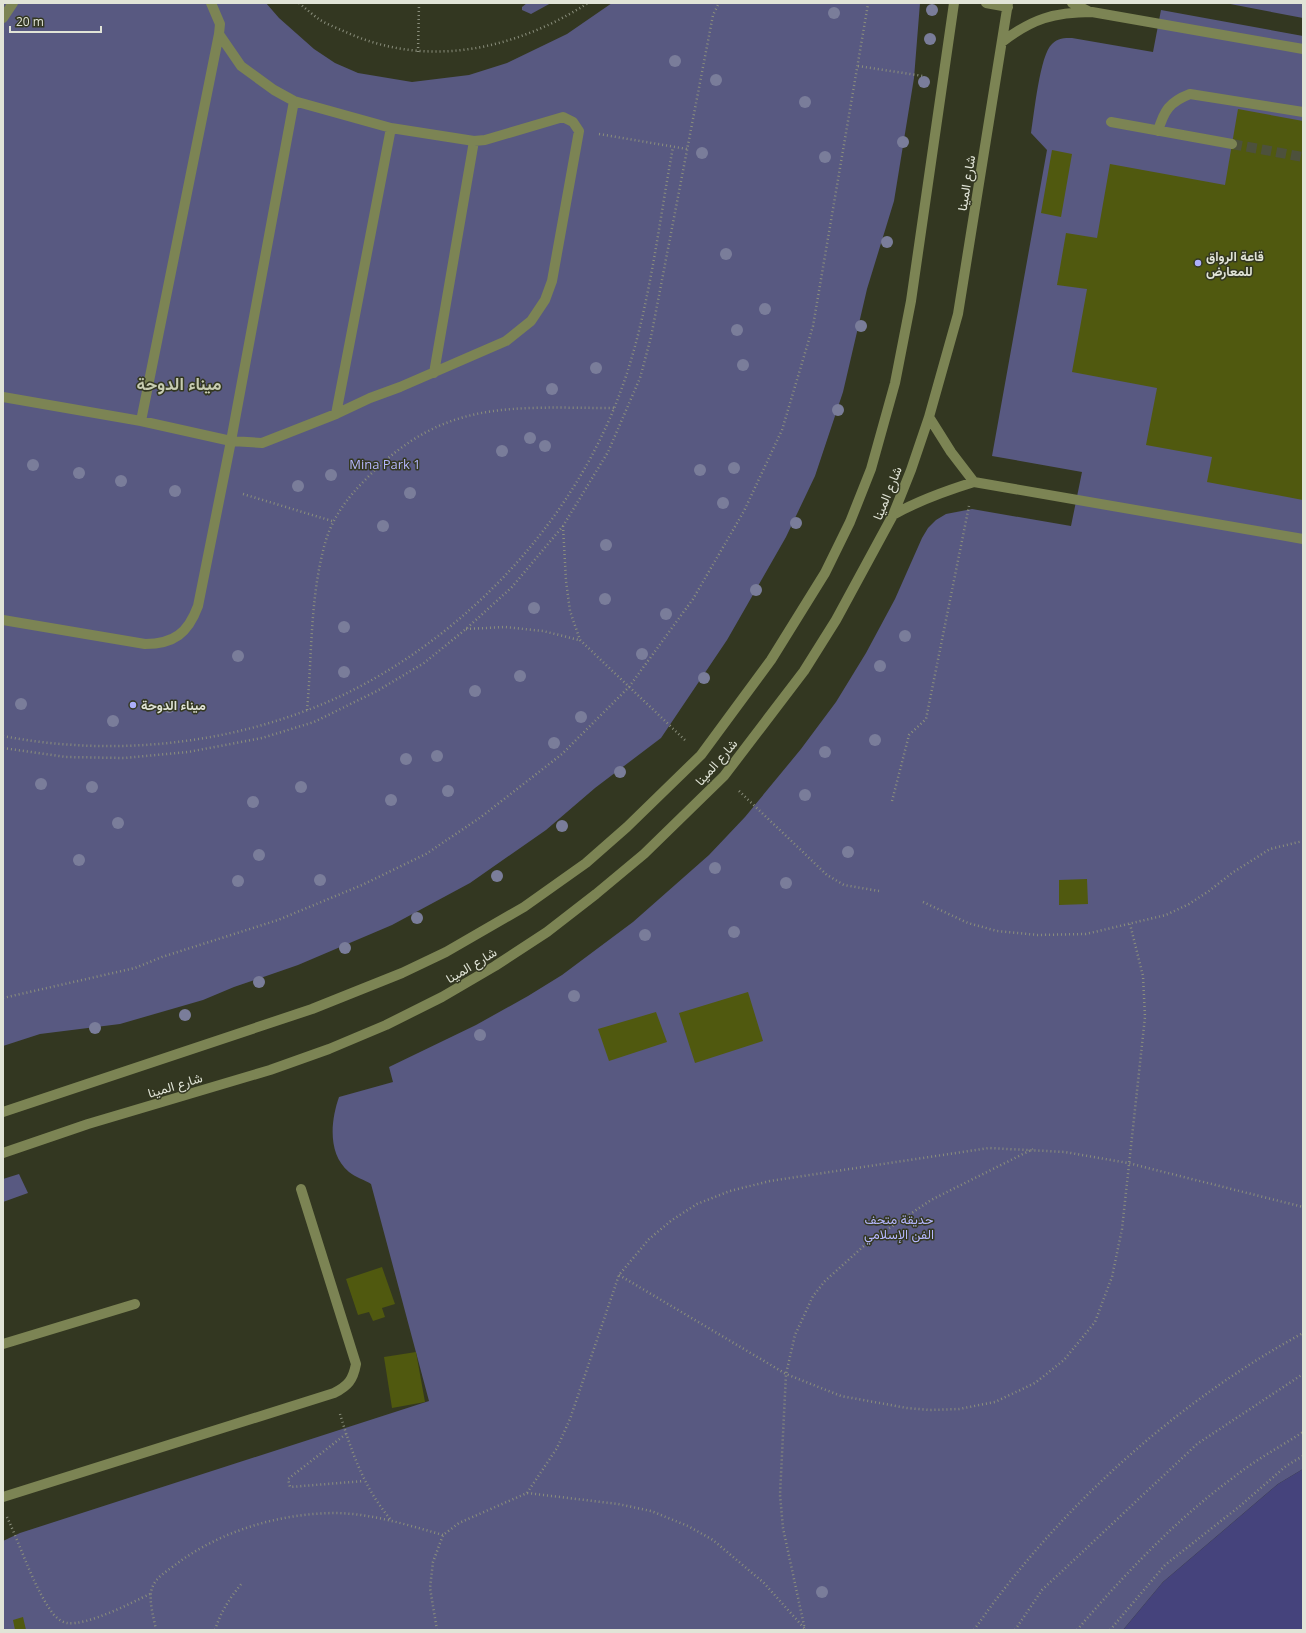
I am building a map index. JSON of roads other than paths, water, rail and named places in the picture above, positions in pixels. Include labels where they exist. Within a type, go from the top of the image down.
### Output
[{"type":"street","points":[[3,18],[13,3]]},
{"type":"street","points":[[140,421],[219,34],[220,24],[211,3]]},
{"type":"street","name":"شارع المينا","points":[[3,1112],[312,1009],[402,973],[446,952],[524,907],[586,863],[627,827],[701,755],[772,660],[825,573],[850,522],[871,469],[895,383],[911,301],[954,3]]},
{"type":"street","points":[[986,3],[1008,5]]},
{"type":"street","points":[[1072,3],[1092,12]]},
{"type":"street","name":"شارع المينا","points":[[3,1153],[88,1124],[270,1070],[329,1049],[379,1028],[442,997],[495,966],[540,936],[596,894],[644,854],[724,776],[804,671],[836,620],[893,516],[929,417],[958,314],[1008,5]]},
{"type":"street","points":[[1002,42],[1021,28],[1044,17],[1068,12],[1092,12],[1303,49]]},
{"type":"street","points":[[3,397],[140,421],[231,441],[262,443],[336,414],[370,398],[434,373],[506,341],[530,321],[545,300],[552,281],[579,131],[573,122],[563,117],[485,140],[474,141],[391,128],[294,101],[274,90],[241,66],[219,34]]},
{"type":"street","points":[[1158,131],[1168,107],[1178,98],[1190,94],[1303,112]]},
{"type":"street","points":[[3,620],[145,644],[159,644],[173,639],[184,631],[189,625],[198,606],[222,488],[294,101]]},
{"type":"street","points":[[1111,122],[1232,144]]},
{"type":"street","points":[[336,414],[391,128]]},
{"type":"street","points":[[434,373],[474,141]]},
{"type":"street","points":[[929,417],[951,452],[974,482]]},
{"type":"street","points":[[893,516],[934,494],[974,482],[1303,538]]},
{"type":"street","points":[[3,1498],[334,1393],[346,1387],[354,1377],[356,1364],[301,1189]]},
{"type":"street","points":[[3,1344],[135,1304]]},
{"type":"tunnel","points":[[1232,144],[1303,157]]},
{"type":"place","name":"قاعة الرواق للمعارض","points":[[1198,263]]},
{"type":"place","name":"ميناء الدوحة","points":[[133,705]]},
{"type":"district","name":"ميناء الدوحة","points":[[179,384]]},
{"type":"park label","name":"Mina Park 1","points":[[385,464]]},
{"type":"park label","name":"حديقة متحف الفن الإسلامي","points":[[899,1226]]}]
